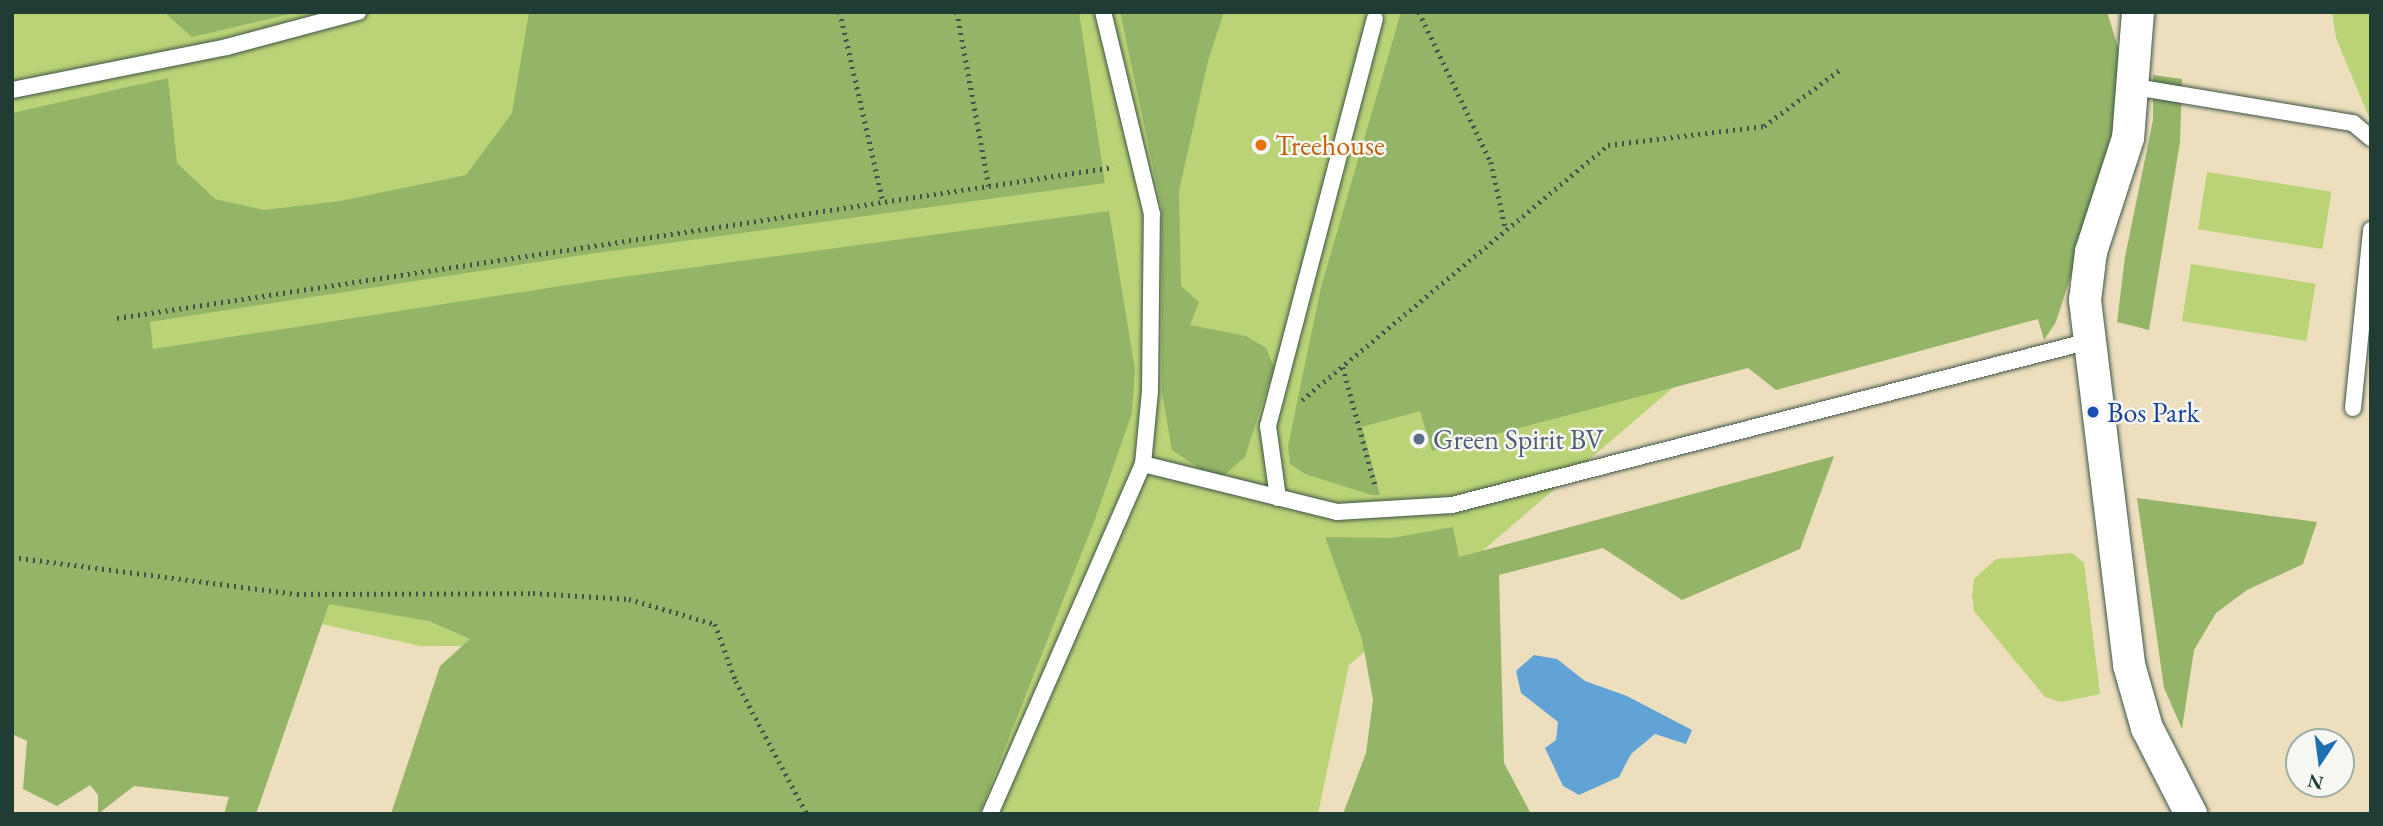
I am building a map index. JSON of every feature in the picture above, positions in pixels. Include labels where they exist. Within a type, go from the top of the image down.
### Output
[{"type":"street","points":[[2138,12],[2135,87],[2128,138],[2091,252],[2085,300],[2129,665],[2147,728],[2191,814]]},
{"type":"lane","points":[[12,90],[227,47],[358,12]]},
{"type":"lane","points":[[990,814],[1143,464],[1150,391],[1152,214],[1103,12]]},
{"type":"lane","points":[[1278,498],[1268,426],[1375,19]]},
{"type":"lane","points":[[2135,87],[2353,123],[2371,138]]},
{"type":"lane","points":[[2353,408],[2371,230]]},
{"type":"lane","points":[[1143,464],[1337,512],[1383,513],[1452,505],[2090,341]]},
{"type":"path","points":[[840,12],[883,202]]},
{"type":"path","points":[[957,12],[989,186]]},
{"type":"path","points":[[1419,12],[1492,162],[1506,230]]},
{"type":"path","points":[[1268,426],[1343,367],[1608,145],[1764,126],[1841,69]]},
{"type":"path","points":[[117,318],[1139,163]]},
{"type":"path","points":[[1343,367],[1383,513]]},
{"type":"path","points":[[12,556],[297,593],[533,593],[629,599],[715,624],[736,681],[807,814]]},
{"type":"green space","points":[[12,12],[2081,12],[1730,339],[1349,665],[1318,814],[867,814],[704,647],[420,646],[12,555]]},
{"type":"green space","points":[[164,12],[298,12],[192,37]]},
{"type":"green space","points":[[529,12],[1079,12],[1105,183],[589,254],[150,322],[153,349],[593,281],[1109,211],[1135,370],[1132,413],[1095,519],[979,814],[391,814],[440,666],[470,639],[429,621],[329,604],[256,814],[224,814],[229,797],[134,786],[98,814],[98,795],[90,785],[57,806],[23,789],[27,741],[12,734],[12,113],[168,78],[177,163],[215,199],[264,210],[340,201],[466,175],[512,113]]},
{"type":"green space","points":[[1120,12],[1224,12],[1208,61],[1179,191],[1181,286],[1199,302],[1190,325],[1246,336],[1266,348],[1274,367],[1245,457],[1224,475],[1208,474],[1172,450],[1162,393],[1162,209]]},
{"type":"green space","points":[[1401,12],[2107,12],[2124,66],[2121,119],[2056,322],[2044,340],[2038,319],[1776,390],[1748,368],[1432,451],[1420,411],[1362,427],[1380,495],[1372,495],[1305,474],[1290,464],[1288,446],[1321,287]]},
{"type":"green space","points":[[2332,12],[2371,12],[2371,122],[2336,38]]},
{"type":"green space","points":[[2153,75],[2182,79],[2180,142],[2149,330],[2117,322],[2125,257],[2153,120]]},
{"type":"green space","points":[[2207,172],[2331,192],[2322,249],[2198,229]]},
{"type":"green space","points":[[2191,264],[2315,284],[2306,341],[2182,321]]},
{"type":"green space","points":[[1834,456],[1800,549],[1682,600],[1603,548],[1499,575],[1504,763],[1531,814],[1343,814],[1366,753],[1373,700],[1362,639],[1325,537],[1392,538],[1453,527],[1459,557]]},
{"type":"green space","points":[[2137,498],[2317,522],[2303,564],[2247,590],[2216,613],[2194,650],[2182,729],[2164,688]]},
{"type":"green space","points":[[2072,553],[2084,563],[2100,694],[2061,702],[2045,697],[1974,611],[1972,596],[1974,579],[1996,559]]},
{"type":"water","points":[[1534,655],[1557,659],[1585,681],[1627,696],[1692,730],[1686,744],[1655,734],[1631,754],[1619,777],[1579,795],[1563,786],[1545,748],[1556,740],[1558,722],[1521,693],[1516,671]]},
{"type":"place","name":"Treehouse","points":[[1261,145]]},
{"type":"place","name":"Bos Park","points":[[2093,412]]},
{"type":"place","name":"Green Spirit BV","points":[[1419,439]]}]
